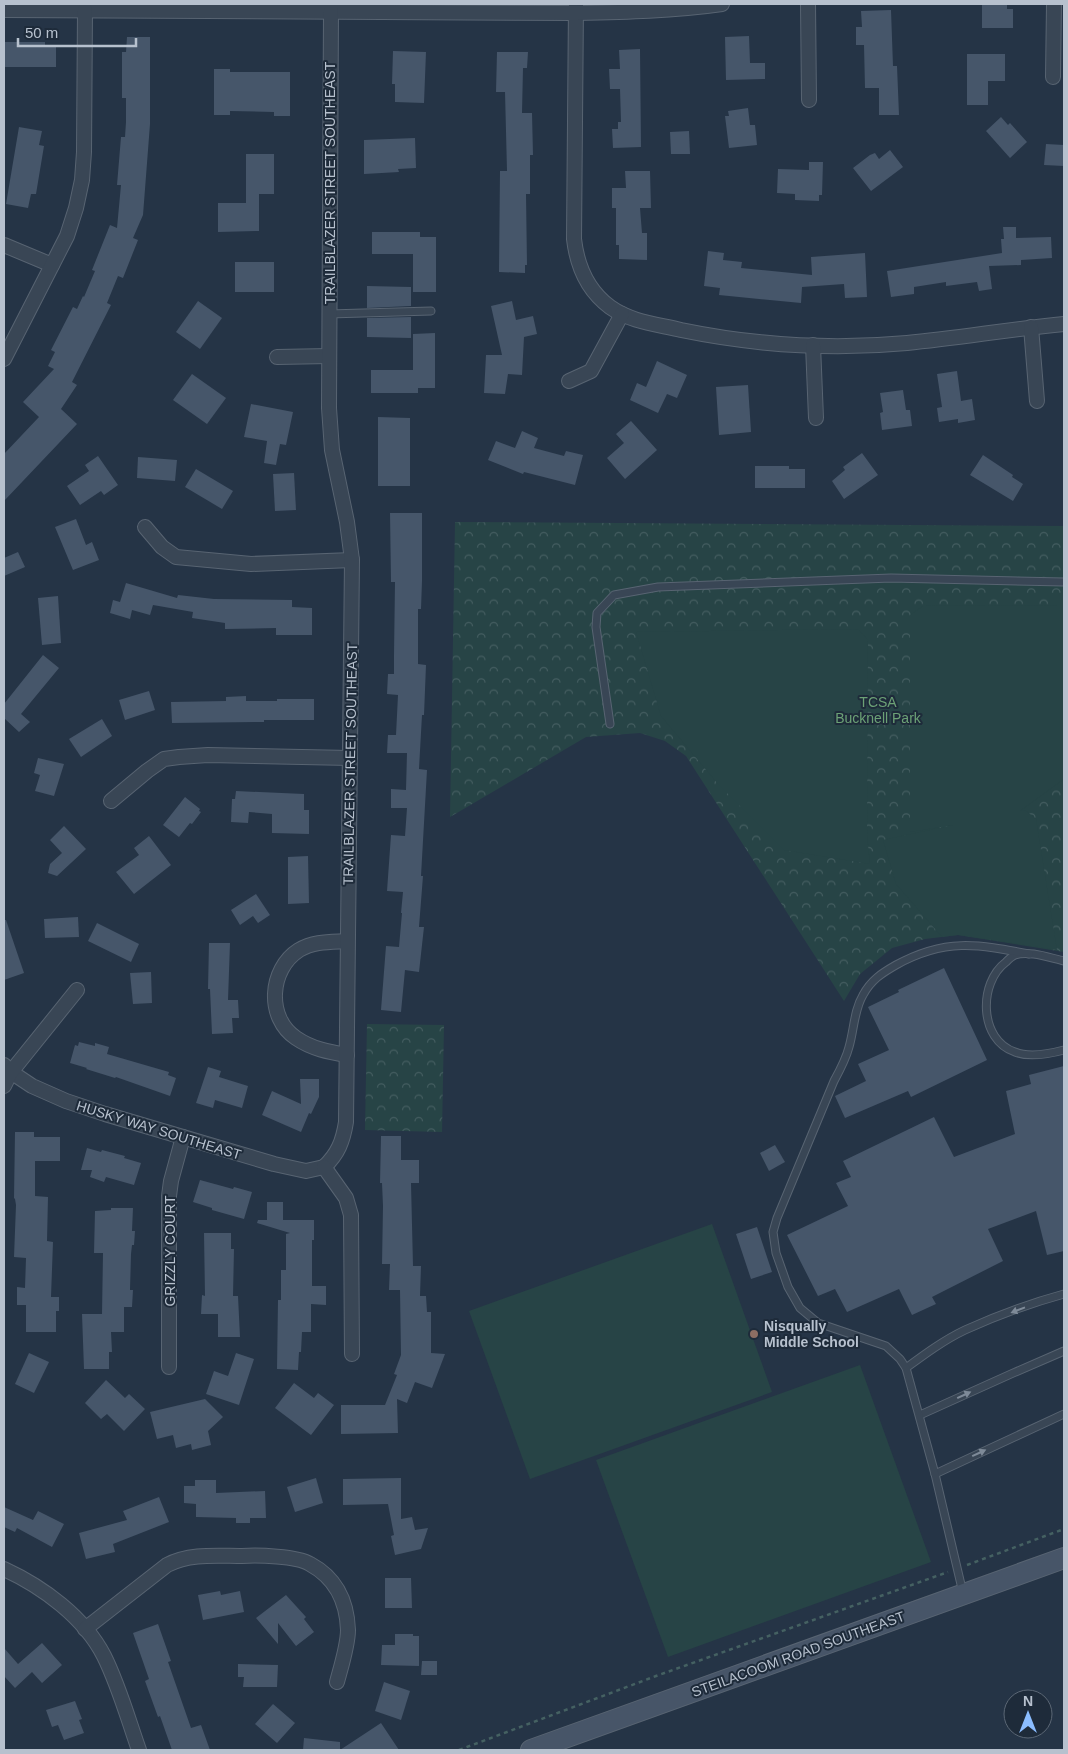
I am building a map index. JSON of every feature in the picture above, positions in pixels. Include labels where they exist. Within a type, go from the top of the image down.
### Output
[{"type":"street","points":[[4,10],[260,7],[331,11],[576,8],[630,12],[695,8],[722,4]]},
{"type":"street","points":[[808,4],[808,100]]},
{"type":"street","points":[[1053,77],[1054,4]]},
{"type":"street","points":[[576,8],[574,239],[580,269],[592,289],[608,306],[636,320],[700,334],[758,342],[813,345],[905,343],[1064,324]]},
{"type":"street","points":[[4,359],[67,236],[76,208],[82,180],[85,10]]},
{"type":"street","name":"TRAILBLAZER STREET SOUTHEAST","points":[[324,1167],[334,1158],[343,1140],[346,1122],[352,560],[347,522],[332,450],[328,408],[331,11]]},
{"type":"street","points":[[4,245],[52,265]]},
{"type":"street","points":[[568,381],[592,372],[622,314]]},
{"type":"street","points":[[1031,327],[1037,401]]},
{"type":"street","points":[[813,345],[816,418]]},
{"type":"street","points":[[277,357],[329,356]]},
{"type":"street","points":[[145,527],[162,546],[176,557],[251,564],[352,560]]},
{"type":"street","points":[[112,801],[146,771],[164,759],[180,756],[350,758]]},
{"type":"street","points":[[347,941],[320,942],[300,950],[286,962],[278,974],[275,998],[276,1009],[285,1028],[295,1038],[314,1048],[347,1054]]},
{"type":"street","points":[[4,1086],[7,1069],[77,990]]},
{"type":"street","name":"HUSKY WAY SOUTHEAST","points":[[7,1069],[32,1086],[66,1101],[182,1137],[274,1164],[306,1171],[324,1167]]},
{"type":"street","name":"GRIZZLY COURT","points":[[169,1367],[169,1196],[182,1137]]},
{"type":"street","points":[[324,1167],[346,1198],[352,1215],[352,1354]]},
{"type":"street","points":[[85,1629],[176,1560],[193,1556],[287,1558],[309,1563],[329,1578],[339,1590],[346,1612],[348,1632],[337,1682]]},
{"type":"street","name":"STEILACOOM ROAD SOUTHEAST","points":[[531,1750],[560,1743],[1064,1558]]},
{"type":"street","points":[[4,1569],[49,1595],[61,1604],[85,1629],[103,1655],[139,1750]]},
{"type":"lane","points":[[329,314],[430,311]]},
{"type":"lane","points":[[610,724],[596,627],[597,614],[614,595],[658,587],[891,578],[1064,582]]},
{"type":"lane","points":[[963,1595],[935,1474],[906,1368],[900,1358],[886,1346],[818,1323],[800,1308],[788,1287],[776,1253],[773,1232],[777,1218],[830,1090],[843,1066],[862,996],[873,980],[913,956],[935,948],[952,945],[974,945],[1064,961]]},
{"type":"lane","points":[[1029,954],[1014,955],[1001,965],[994,975],[989,990],[986,1011],[990,1030],[1000,1043],[1014,1052],[1031,1056],[1064,1050]]},
{"type":"lane","points":[[906,1368],[935,1347],[964,1330],[1064,1294]]},
{"type":"lane","points":[[920,1415],[1064,1351]]},
{"type":"lane","points":[[935,1474],[1064,1414]]},
{"type":"path","points":[[459,1750],[656,1676],[1064,1530]]},
{"type":"green space","name":"TCSA Bucknell Park","points":[[455,522],[1064,526],[1064,952],[958,935],[925,939],[892,948],[860,974],[844,1001],[686,756],[665,741],[640,733],[586,737],[450,817]]},
{"type":"green space","points":[[1064,605],[1064,779],[1020,811],[1025,810],[1036,819],[1057,950],[958,935],[942,937],[896,884],[883,840],[953,825],[910,832],[910,615],[923,606]]},
{"type":"green space","points":[[858,629],[868,640],[867,835],[870,864],[784,850],[718,784],[661,716],[636,632]]},
{"type":"green space","points":[[367,1024],[444,1025],[442,1132],[365,1130]]},
{"type":"green space","points":[[712,1224],[772,1392],[530,1479],[469,1311]]},
{"type":"green space","points":[[860,1365],[931,1562],[668,1657],[596,1460]]},
{"type":"building","points":[[982,4],[1007,4],[1007,9],[1013,9],[1013,28],[982,28]]},
{"type":"building","points":[[891,10],[893,66],[897,66],[899,115],[879,115],[879,88],[865,88],[864,45],[856,45],[856,27],[862,27],[861,11]]},
{"type":"building","points":[[749,36],[750,63],[765,63],[765,79],[726,80],[725,37]]},
{"type":"building","points":[[127,37],[150,37],[150,124],[143,215],[133,238],[138,240],[123,278],[118,276],[107,303],[111,305],[72,382],[77,385],[61,409],[77,424],[4,501],[4,454],[39,417],[23,402],[54,369],[48,366],[55,352],[51,350],[73,307],[77,309],[84,297],[95,271],[92,270],[110,225],[117,228],[121,185],[117,185],[121,137],[125,137],[126,122],[126,98],[122,98],[122,52],[126,52]]},
{"type":"building","points":[[4,42],[45,42],[45,46],[56,46],[56,67],[4,67]]},
{"type":"building","points":[[640,49],[641,147],[613,148],[612,129],[618,129],[618,122],[621,122],[620,89],[610,89],[609,69],[620,69],[619,50]]},
{"type":"building","points":[[393,51],[426,52],[424,103],[395,102],[395,84],[392,84]]},
{"type":"building","points":[[497,52],[528,52],[527,68],[523,68],[522,113],[532,113],[533,155],[530,155],[530,194],[526,194],[527,265],[525,265],[525,273],[499,272],[500,171],[507,171],[505,92],[496,92]]},
{"type":"building","points":[[967,54],[1005,54],[1005,81],[988,81],[988,105],[967,105]]},
{"type":"building","points":[[214,69],[230,69],[230,72],[290,72],[290,116],[274,116],[274,112],[230,111],[230,115],[214,115]]},
{"type":"building","points":[[748,108],[750,125],[755,125],[757,145],[729,148],[725,116],[729,116],[728,111]]},
{"type":"building","points":[[1001,117],[1008,125],[1010,123],[1027,142],[1010,158],[986,131]]},
{"type":"building","points":[[19,127],[42,131],[39,145],[44,146],[36,194],[31,194],[28,208],[6,204]]},
{"type":"building","points":[[689,131],[690,154],[671,154],[670,132]]},
{"type":"building","points":[[415,138],[416,168],[398,169],[399,172],[364,174],[364,140]]},
{"type":"building","points":[[1046,144],[1064,145],[1064,166],[1044,165]]},
{"type":"building","points":[[890,150],[903,167],[871,191],[853,168],[870,155],[875,153],[879,159]]},
{"type":"building","points":[[246,154],[274,154],[274,194],[259,194],[259,231],[218,232],[218,203],[246,203]]},
{"type":"building","points":[[809,162],[823,162],[822,195],[819,195],[819,201],[795,200],[795,194],[777,193],[778,169],[809,170]]},
{"type":"building","points":[[625,171],[650,171],[651,208],[640,208],[642,233],[647,233],[647,260],[619,259],[619,245],[616,245],[616,208],[612,208],[612,188],[626,188]]},
{"type":"building","points":[[1003,227],[1016,227],[1016,238],[1051,237],[1052,258],[1021,260],[1021,265],[989,266],[992,289],[979,291],[977,282],[946,286],[946,282],[914,287],[914,294],[891,297],[887,271],[1002,253],[1001,239],[1004,239]]},
{"type":"building","points":[[372,232],[420,232],[420,237],[436,237],[436,292],[413,292],[413,254],[372,254]]},
{"type":"building","points":[[708,251],[724,253],[723,260],[742,262],[741,268],[812,275],[811,257],[865,253],[867,297],[845,298],[844,284],[802,287],[801,303],[719,295],[720,288],[704,286]]},
{"type":"building","points":[[235,262],[274,262],[274,292],[235,292]]},
{"type":"building","points":[[367,286],[411,287],[411,306],[367,308]]},
{"type":"building","points":[[198,301],[222,318],[200,349],[176,332]]},
{"type":"building","points":[[512,301],[516,320],[533,316],[537,334],[524,337],[522,375],[508,374],[505,394],[484,393],[486,355],[502,355],[491,306]]},
{"type":"building","points":[[411,317],[411,338],[367,337],[367,318]]},
{"type":"building","points":[[435,333],[435,388],[418,388],[418,393],[371,393],[371,370],[413,370],[413,334]]},
{"type":"building","points":[[657,361],[687,375],[677,398],[667,394],[658,413],[630,400],[637,383],[646,387]]},
{"type":"building","points":[[957,371],[961,401],[972,399],[975,420],[958,423],[958,419],[939,422],[937,408],[942,407],[937,374]]},
{"type":"building","points":[[192,374],[226,398],[207,424],[173,400]]},
{"type":"building","points":[[748,385],[751,432],[719,435],[716,387]]},
{"type":"building","points":[[903,390],[906,410],[910,410],[912,426],[882,430],[880,413],[883,412],[880,393]]},
{"type":"building","points":[[251,404],[293,412],[286,445],[280,444],[276,465],[264,463],[267,441],[244,437]]},
{"type":"building","points":[[378,417],[410,418],[410,486],[378,486]]},
{"type":"building","points":[[631,421],[657,450],[625,479],[607,458],[624,443],[616,434]]},
{"type":"building","points":[[522,431],[538,438],[534,448],[564,456],[566,451],[583,455],[575,485],[524,472],[523,474],[488,460],[496,441],[515,448]]},
{"type":"building","points":[[862,453],[878,475],[844,499],[832,481],[845,470],[843,467]]},
{"type":"building","points":[[983,455],[1023,484],[1013,501],[970,475]]},
{"type":"building","points":[[98,456],[118,485],[104,495],[101,491],[80,505],[67,486],[89,471],[85,465]]},
{"type":"building","points":[[138,457],[177,460],[175,481],[137,478]]},
{"type":"building","points":[[755,466],[789,466],[789,469],[805,469],[805,488],[755,488]]},
{"type":"building","points":[[196,469],[233,491],[222,509],[185,487]]},
{"type":"building","points":[[294,473],[296,510],[275,511],[273,474]]},
{"type":"building","points":[[390,513],[422,513],[422,581],[421,609],[418,609],[418,664],[426,665],[419,769],[427,770],[419,927],[424,927],[419,972],[405,970],[401,1012],[381,1010],[386,946],[399,947],[402,913],[403,892],[387,891],[391,835],[405,836],[407,808],[391,808],[391,789],[406,790],[407,753],[387,753],[388,735],[396,735],[398,695],[387,694],[388,674],[394,674],[395,582],[391,582]]},
{"type":"building","points":[[76,519],[86,545],[92,542],[99,560],[73,570],[55,527]]},
{"type":"building","points":[[18,552],[25,567],[4,576],[4,558]]},
{"type":"building","points":[[126,583],[177,598],[178,595],[214,599],[292,600],[292,607],[312,608],[312,635],[276,635],[276,628],[225,629],[225,623],[192,618],[193,612],[153,605],[150,615],[132,610],[130,619],[110,613],[113,600],[120,602]]},
{"type":"building","points":[[58,596],[61,643],[42,645],[38,598]]},
{"type":"building","points":[[43,655],[59,668],[21,714],[30,722],[19,732],[4,718],[4,704]]},
{"type":"building","points":[[149,691],[155,710],[125,720],[119,700]]},
{"type":"building","points":[[246,696],[246,701],[314,699],[314,720],[172,723],[171,702],[226,701],[226,697]]},
{"type":"building","points":[[102,719],[112,736],[81,757],[69,739]]},
{"type":"building","points":[[38,758],[64,764],[54,796],[35,791],[40,775],[34,773]]},
{"type":"building","points":[[236,791],[304,794],[304,810],[309,810],[309,834],[272,833],[272,814],[249,812],[248,823],[231,822],[232,799],[235,799]]},
{"type":"building","points":[[185,797],[200,809],[199,811],[201,812],[179,837],[163,825]]},
{"type":"building","points":[[64,826],[86,849],[57,876],[48,873],[50,864],[62,853],[50,840]]},
{"type":"building","points":[[149,836],[171,865],[134,894],[116,872],[139,855],[134,848]]},
{"type":"building","points":[[308,856],[309,903],[288,904],[288,857]]},
{"type":"building","points":[[256,894],[270,915],[258,923],[253,916],[240,925],[231,910]]},
{"type":"building","points":[[78,917],[79,937],[45,938],[44,919]]},
{"type":"building","points":[[4,920],[6,920],[24,973],[4,980]]},
{"type":"building","points":[[97,923],[139,944],[131,962],[88,941]]},
{"type":"building","points":[[209,943],[230,943],[228,1000],[238,1000],[239,1018],[232,1018],[233,1033],[212,1034],[210,989],[208,989]]},
{"type":"building","points":[[944,968],[987,1060],[911,1097],[908,1091],[845,1118],[835,1096],[866,1081],[858,1064],[889,1050],[868,1007]]},
{"type":"building","points":[[151,972],[152,1003],[133,1004],[130,973]]},
{"type":"building","points":[[79,1042],[95,1046],[95,1043],[109,1047],[107,1054],[169,1072],[168,1075],[176,1078],[170,1096],[70,1063],[75,1045],[78,1046]]},
{"type":"building","points":[[1064,1066],[1064,1251],[1047,1255],[1036,1211],[988,1229],[1003,1261],[932,1297],[936,1304],[912,1315],[899,1289],[847,1312],[835,1289],[818,1296],[787,1235],[848,1206],[836,1183],[851,1177],[843,1161],[934,1117],[954,1157],[1015,1134],[1006,1091],[1031,1084],[1029,1075]]},
{"type":"building","points":[[208,1067],[221,1071],[219,1077],[248,1086],[242,1108],[215,1100],[213,1108],[196,1103]]},
{"type":"building","points":[[300,1079],[319,1079],[319,1097],[311,1114],[309,1113],[301,1132],[262,1115],[272,1091],[301,1104]]},
{"type":"building","points":[[15,1132],[34,1132],[34,1137],[60,1137],[60,1161],[35,1161],[35,1196],[48,1197],[47,1241],[53,1242],[51,1297],[59,1297],[59,1311],[56,1311],[56,1332],[26,1332],[26,1305],[17,1305],[17,1287],[25,1288],[26,1258],[14,1257],[16,1205],[14,1198]]},
{"type":"building","points":[[381,1136],[401,1136],[401,1160],[419,1160],[419,1183],[411,1183],[413,1266],[421,1266],[420,1296],[426,1296],[427,1312],[431,1312],[431,1353],[445,1354],[432,1388],[415,1382],[407,1403],[397,1399],[398,1433],[341,1434],[341,1405],[385,1405],[397,1375],[394,1374],[401,1355],[400,1290],[389,1290],[390,1264],[382,1264]]},
{"type":"building","points":[[775,1145],[785,1162],[769,1171],[760,1153]]},
{"type":"building","points":[[87,1148],[125,1156],[124,1158],[141,1163],[134,1185],[106,1177],[104,1182],[90,1177],[92,1170],[81,1170]]},
{"type":"building","points":[[200,1180],[252,1192],[244,1219],[212,1210],[212,1208],[193,1202]]},
{"type":"building","points":[[267,1202],[283,1202],[283,1220],[314,1220],[312,1286],[326,1286],[326,1305],[311,1304],[311,1332],[302,1332],[298,1370],[277,1369],[278,1300],[281,1300],[281,1270],[286,1270],[286,1234],[290,1233],[257,1223],[258,1220],[267,1220]]},
{"type":"building","points":[[111,1208],[133,1208],[132,1231],[135,1231],[131,1254],[130,1290],[133,1290],[132,1307],[124,1307],[124,1332],[111,1332],[112,1352],[109,1352],[109,1369],[84,1369],[82,1314],[102,1314],[103,1253],[94,1253],[95,1211],[111,1210]]},
{"type":"building","points":[[757,1227],[772,1272],[751,1279],[736,1234]]},
{"type":"building","points":[[204,1233],[231,1233],[231,1249],[234,1249],[233,1296],[238,1296],[240,1337],[218,1337],[218,1314],[201,1314],[202,1295],[205,1296]]},
{"type":"building","points":[[29,1353],[49,1362],[34,1393],[15,1384]]},
{"type":"building","points":[[236,1353],[254,1359],[239,1405],[206,1394],[214,1371],[228,1376]]},
{"type":"building","points":[[106,1380],[125,1398],[129,1394],[145,1409],[124,1431],[107,1414],[101,1419],[85,1403]]},
{"type":"building","points":[[294,1383],[314,1398],[318,1393],[334,1405],[311,1435],[275,1408]]},
{"type":"building","points":[[205,1399],[223,1417],[208,1431],[211,1445],[192,1450],[191,1444],[176,1448],[173,1435],[157,1439],[150,1412]]},
{"type":"building","points":[[316,1478],[323,1503],[295,1512],[287,1487]]},
{"type":"building","points":[[401,1478],[401,1519],[412,1517],[415,1530],[428,1528],[421,1549],[395,1555],[391,1536],[394,1535],[388,1504],[343,1505],[343,1479]]},
{"type":"building","points":[[195,1480],[216,1480],[216,1493],[265,1491],[266,1518],[250,1518],[250,1523],[236,1523],[236,1518],[196,1517],[196,1504],[184,1503],[184,1486],[195,1486]]},
{"type":"building","points":[[159,1497],[169,1522],[113,1544],[115,1552],[86,1559],[79,1533],[127,1520],[123,1511]]},
{"type":"building","points":[[4,1507],[33,1520],[38,1511],[64,1524],[52,1547],[17,1528],[15,1532],[4,1527]]},
{"type":"building","points":[[385,1578],[411,1578],[412,1608],[385,1608]]},
{"type":"building","points":[[220,1591],[221,1595],[240,1591],[244,1612],[203,1620],[198,1595]]},
{"type":"building","points":[[286,1595],[306,1617],[304,1619],[314,1632],[296,1646],[278,1623],[278,1644],[256,1618]]},
{"type":"building","points":[[158,1624],[171,1661],[168,1662],[191,1728],[201,1725],[210,1750],[172,1750],[160,1716],[158,1717],[145,1681],[149,1679],[133,1633]]},
{"type":"building","points":[[395,1634],[419,1636],[419,1666],[381,1665],[382,1645],[395,1645]]},
{"type":"building","points":[[42,1643],[62,1665],[42,1683],[32,1672],[15,1688],[4,1676],[4,1648],[18,1664]]},
{"type":"building","points":[[422,1661],[437,1661],[437,1675],[421,1675]]},
{"type":"building","points":[[238,1664],[278,1665],[277,1687],[243,1687],[244,1677],[238,1677]]},
{"type":"building","points":[[384,1682],[410,1691],[401,1720],[375,1711]]},
{"type":"building","points":[[75,1701],[82,1719],[79,1720],[84,1733],[64,1740],[58,1725],[52,1727],[46,1710]]},
{"type":"building","points":[[273,1704],[295,1723],[277,1743],[255,1724]]},
{"type":"building","points":[[381,1723],[399,1750],[340,1750]]},
{"type":"building","points":[[304,1738],[340,1742],[340,1750],[303,1750]]},
{"type":"place","name":"Nisqually Middle School","points":[[754,1334]]}]
